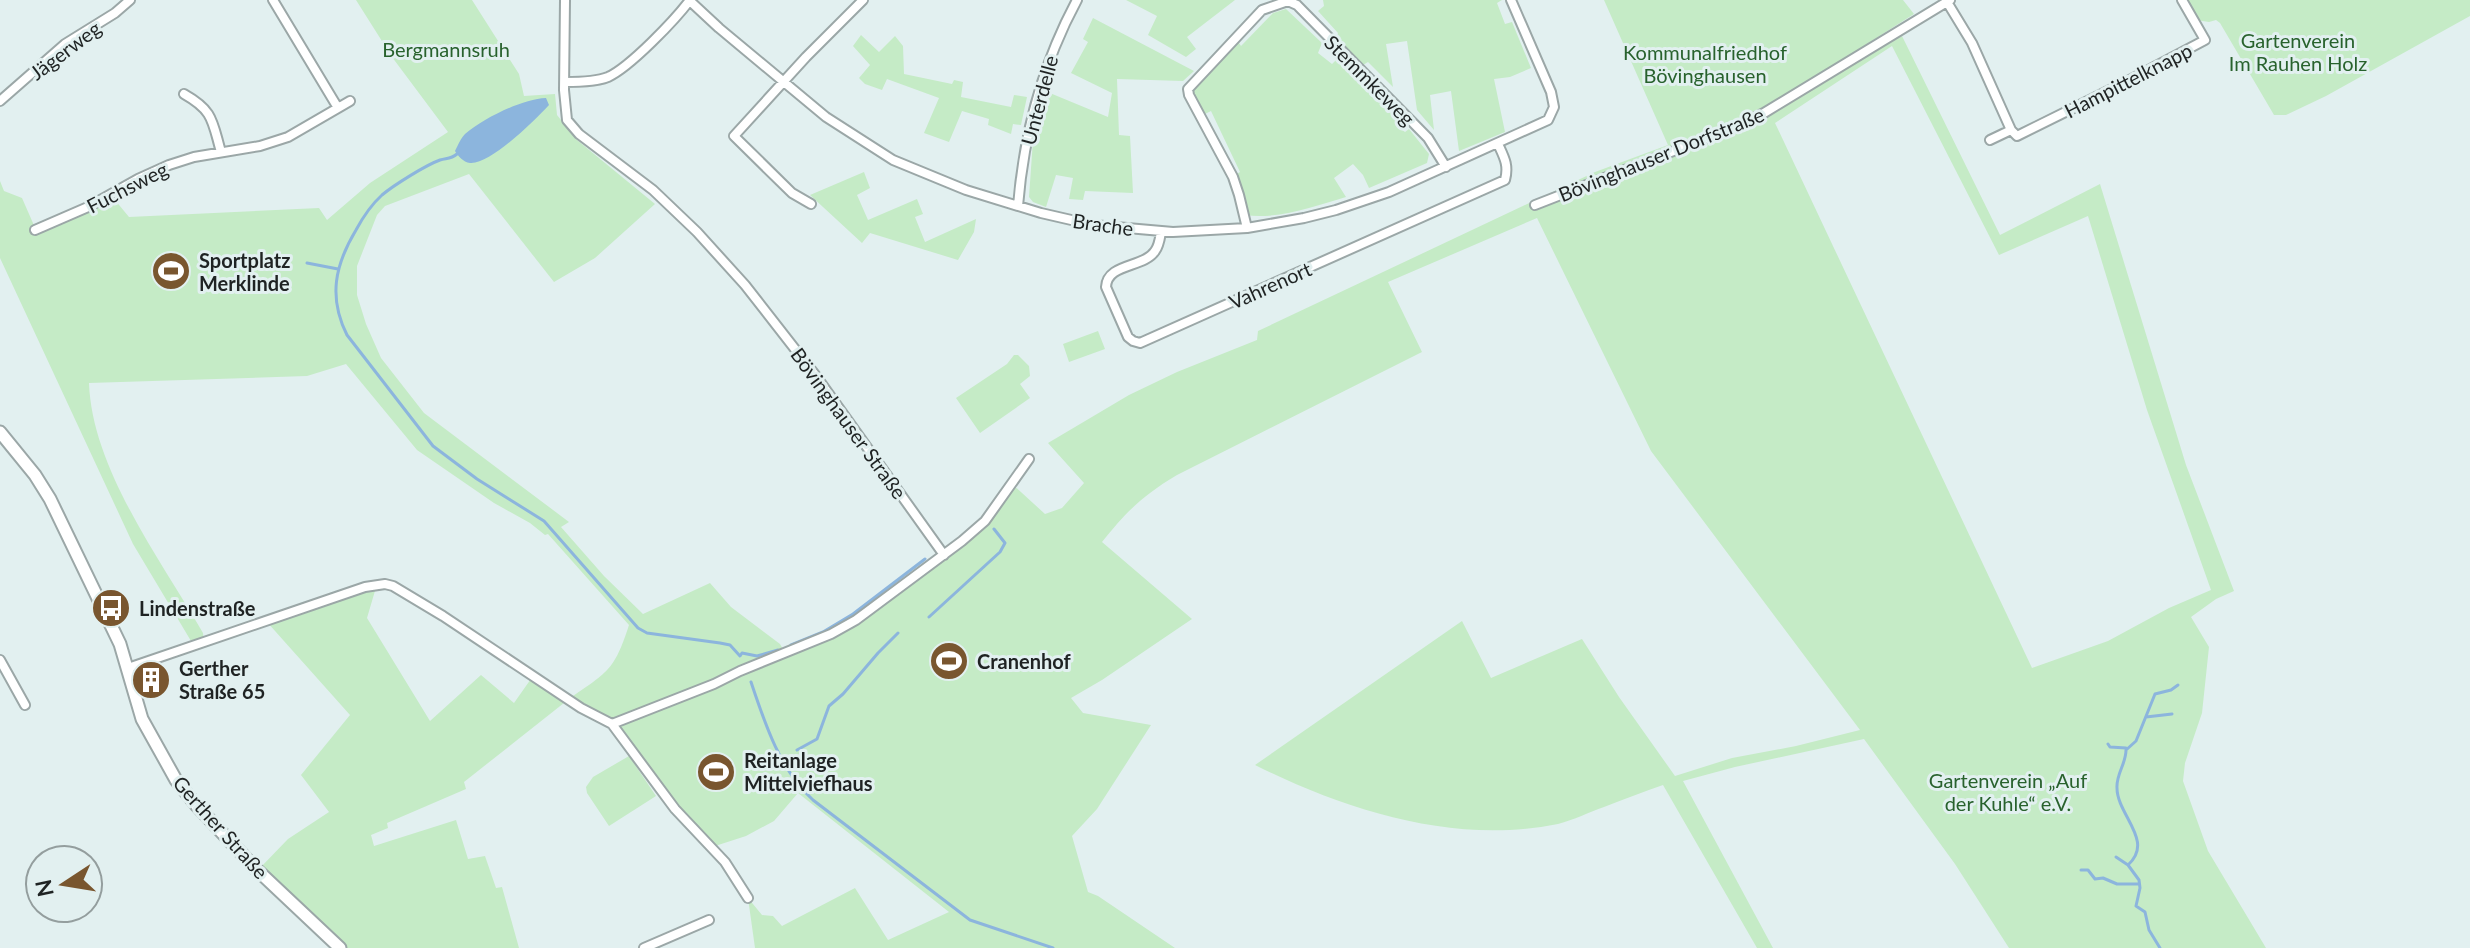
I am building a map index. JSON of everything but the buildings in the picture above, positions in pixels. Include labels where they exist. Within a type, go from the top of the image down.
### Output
[{"type":"street","name":"Jägerweg","points":[[0,101],[65,44],[130,0]]},
{"type":"street","points":[[273,0],[338,108]]},
{"type":"street","name":"Bövinghauser Straße","points":[[565,0],[567,120],[579,134],[653,190],[745,285],[816,376],[944,555]]},
{"type":"street","points":[[565,82],[595,80],[619,71],[677,17],[690,0]]},
{"type":"street","name":"Brache","points":[[690,0],[783,82],[844,130],[893,160],[966,190],[1018,206],[1093,225],[1161,232],[1247,228],[1336,210],[1389,192],[1548,120],[1554,107],[1551,92],[1511,0]]},
{"type":"street","points":[[811,204],[792,193],[734,136],[863,0]]},
{"type":"street","name":"Unterdelle","points":[[1018,206],[1033,108],[1055,43],[1077,0]]},
{"type":"street","name":"Hampittelknapp","points":[[1990,140],[2011,130],[2017,136],[2205,40],[2182,0]]},
{"type":"street","name":"Stemmkeweg","points":[[1247,228],[1233,177],[1188,89],[1256,14],[1277,3],[1288,1],[1297,5],[1428,138],[1446,167]]},
{"type":"street","points":[[1949,1],[1972,43],[2011,130]]},
{"type":"street","name":"Bövinghauser Dorfstraße","points":[[1535,205],[1764,113],[1949,1]]},
{"type":"street","points":[[184,94],[203,105],[214,126],[221,152]]},
{"type":"street","name":"Fuchsweg","points":[[35,230],[88,207],[169,165],[288,137],[350,101]]},
{"type":"street","name":"Vahrenort","points":[[1161,232],[1156,250],[1150,256],[1111,274],[1106,281],[1128,337],[1140,343],[1505,180],[1507,162],[1498,144]]},
{"type":"street","name":"Gerther Straße","points":[[0,432],[50,499],[106,612],[148,730],[186,794],[255,868],[340,948]]},
{"type":"street","points":[[612,724],[714,684],[831,634],[856,620],[985,521],[1029,459]]},
{"type":"street","points":[[128,668],[365,587],[385,584],[412,596],[581,708],[612,724],[675,809],[725,862],[748,898]]},
{"type":"street","points":[[0,660],[25,705]]},
{"type":"street","points":[[644,948],[709,920]]},
{"type":"green space","points":[[356,0],[472,0],[519,74],[524,96],[555,94],[557,115],[577,140],[655,204],[595,258],[554,282],[469,174],[385,206],[377,215],[357,266],[357,295],[381,358],[424,413],[569,522],[561,527],[643,614],[710,583],[731,607],[780,644],[785,653],[831,634],[985,521],[1011,483],[1045,514],[1062,508],[1084,483],[1048,443],[1129,395],[1257,340],[1258,331],[1595,172],[1668,145],[1604,0],[1903,0],[1914,14],[1859,49],[1865,56],[1902,36],[2000,235],[2100,184],[2186,465],[2234,591],[2216,599],[2191,617],[2209,647],[2202,713],[2185,763],[2183,781],[2208,851],[2266,948],[2009,948],[1955,864],[1864,739],[1683,781],[1773,948],[1757,948],[1663,785],[1558,824],[1480,830],[1402,820],[1327,797],[1255,765],[1462,621],[1491,678],[1582,639],[1675,776],[1732,758],[1860,730],[1651,451],[1537,218],[1388,282],[1422,352],[1177,475],[1136,505],[1102,542],[1192,619],[1071,698],[1083,713],[1151,725],[1097,809],[1072,836],[1088,892],[1175,948],[755,948],[748,898],[762,915],[773,916],[782,926],[855,888],[888,940],[949,912],[798,793],[774,821],[746,836],[712,847],[612,724],[569,699],[608,670],[619,653],[629,625],[548,534],[494,503],[417,450],[346,364],[307,376],[89,383],[93,415],[115,481],[203,633],[204,643],[194,646],[133,544],[0,258],[0,181],[4,191],[22,198],[36,230],[110,194],[129,217],[319,208],[327,220],[370,183],[448,132],[392,57]],"holes":[[[1892,46],[1999,255],[2088,216],[2147,410],[2211,590],[2169,608],[2108,641],[2032,668],[1775,123]]]},
{"type":"green space","points":[[1126,0],[1235,0],[1187,37],[1196,49],[1186,57],[1148,35],[1157,16]]},
{"type":"green space","points":[[1323,0],[1502,0],[1497,3],[1505,24],[1512,22],[1531,68],[1510,77],[1494,79],[1505,132],[1459,151],[1451,91],[1430,95],[1434,130],[1417,110],[1407,41],[1386,44],[1393,87],[1368,62],[1360,67],[1335,41],[1338,33],[1318,11],[1324,6]]},
{"type":"green space","name":"Gartenverein Im Rauhen Holz","points":[[2185,0],[2470,0],[2470,16],[2326,96],[2286,115],[2274,115],[2220,23],[2216,20],[2196,20]]},
{"type":"green space","points":[[1286,9],[1322,43],[1318,53],[1332,64],[1337,59],[1400,120],[1397,126],[1405,132],[1409,129],[1429,154],[1427,163],[1369,188],[1353,164],[1334,178],[1346,197],[1283,214],[1245,215],[1242,189],[1235,175],[1240,172],[1211,111],[1205,114],[1193,96],[1194,86],[1237,40],[1241,46],[1273,13]]},
{"type":"green space","points":[[1093,18],[1194,71],[1183,81],[1117,79],[1119,135],[1130,136],[1133,193],[1085,191],[1083,200],[1069,199],[1073,178],[1056,175],[1046,207],[1029,197],[1033,140],[1037,140],[1040,126],[1036,125],[1045,91],[1108,117],[1112,93],[1071,73],[1088,42],[1083,39]]},
{"type":"green space","points":[[861,35],[879,52],[895,36],[903,46],[904,74],[952,84],[954,80],[963,82],[961,97],[1011,107],[1014,95],[1027,97],[1021,125],[1013,124],[1011,134],[988,125],[989,119],[962,111],[949,142],[924,133],[939,98],[887,79],[882,90],[865,84],[859,78],[870,65],[853,46]]},
{"type":"green space","points":[[864,172],[870,188],[857,195],[868,220],[917,199],[923,214],[915,217],[925,242],[976,219],[974,232],[958,260],[870,233],[862,243],[810,195]]},
{"type":"green space","points":[[1098,331],[1105,349],[1069,362],[1063,344]]},
{"type":"green space","points":[[1014,355],[1029,366],[1030,376],[1020,384],[1030,398],[980,433],[956,398],[1007,364]]},
{"type":"green space","points":[[377,584],[367,618],[430,721],[481,675],[514,703],[533,676],[569,699],[464,782],[466,789],[387,823],[388,828],[371,835],[374,846],[456,820],[468,859],[485,856],[496,888],[502,887],[519,948],[342,948],[259,869],[288,839],[329,812],[301,775],[350,715],[267,622]]},
{"type":"green space","points":[[629,756],[656,796],[609,826],[586,787],[593,777]]},
{"type":"water","points":[[546,98],[549,105],[489,157],[470,163],[455,151],[465,134],[482,122],[504,110]]},
{"type":"waterway","points":[[457,154],[427,166],[394,186],[378,199],[361,220],[343,256],[336,281],[337,307],[347,335],[433,446],[477,479],[544,521],[638,628],[647,633],[730,645],[740,656],[742,653],[757,656],[778,650]]},
{"type":"waterway","points":[[307,263],[338,269]]},
{"type":"waterway","points":[[929,617],[1000,552],[1005,543],[994,529]]},
{"type":"waterway","points":[[791,645],[823,632],[853,614],[925,559]]},
{"type":"waterway","points":[[797,750],[817,739],[829,706],[898,633]]},
{"type":"waterway","points":[[751,682],[783,761],[813,800],[970,920],[1053,948]]},
{"type":"waterway","points":[[2160,948],[2149,930],[2145,912],[2136,906],[2139,880],[2128,865],[2138,847],[2119,798],[2117,783],[2126,750],[2136,741],[2155,694],[2178,685]]},
{"type":"waterway","points":[[2146,717],[2172,714]]},
{"type":"waterway","points":[[2108,744],[2110,747],[2126,748]]},
{"type":"waterway","points":[[2116,857],[2128,865]]},
{"type":"waterway","points":[[2081,870],[2088,870],[2095,879],[2103,878],[2117,884],[2139,884]]},
{"type":"place","name":"Sportplatz Merklinde","points":[[171,271]]},
{"type":"place","name":"Lindenstraße","points":[[111,608]]},
{"type":"place","name":"Cranenhof","points":[[949,661]]},
{"type":"place","name":"Gerther Straße 65","points":[[151,680]]},
{"type":"place","name":"Reitanlage Mittelviefhaus","points":[[716,772]]},
{"type":"park label","name":"Bergmannsruh","points":[[446,49]]},
{"type":"park label","name":"Kommunalfriedhof Bövinghausen","points":[[1705,64]]},
{"type":"park label","name":"Gartenverein „Auf der Kuhle“ e.V.","points":[[2008,792]]}]
